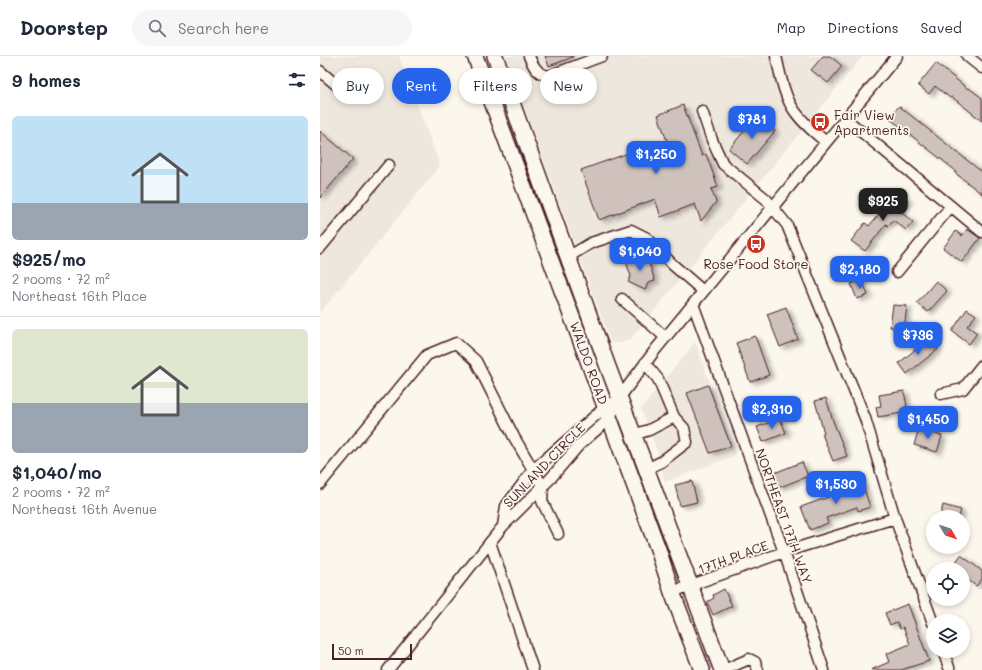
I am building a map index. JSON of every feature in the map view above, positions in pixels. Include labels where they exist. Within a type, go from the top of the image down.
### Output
[{"type":"highway","name":"WALDO ROAD","points":[[475,56],[702,670]]},
{"type":"highway","name":"WALDO ROAD","points":[[495,56],[633,434],[723,670]]},
{"type":"street","points":[[529,56],[536,70],[549,76],[602,56]]},
{"type":"street","points":[[776,56],[788,102],[799,119],[826,142]]},
{"type":"street","points":[[620,397],[645,363],[703,291],[897,56]]},
{"type":"street","points":[[967,56],[982,68]]},
{"type":"street","points":[[320,71],[332,81]]},
{"type":"street","points":[[702,111],[712,140],[723,164],[773,206],[787,225],[860,403],[895,518],[930,614]]},
{"type":"street","points":[[846,119],[982,232]]},
{"type":"street","points":[[320,248],[389,165]]},
{"type":"street","points":[[897,272],[950,206]]},
{"type":"street","points":[[568,257],[591,243],[631,230],[647,238],[673,265],[703,291]]},
{"type":"street","points":[[622,299],[665,338]]},
{"type":"street","name":"NORTHEAST 17TH WAY","points":[[693,304],[784,552],[824,670]]},
{"type":"street","points":[[320,484],[427,354],[456,343],[476,361],[504,417],[543,487],[542,501],[558,534]]},
{"type":"street","points":[[645,363],[658,379],[674,417],[684,428],[687,442],[661,462],[646,469]]},
{"type":"street","points":[[941,394],[963,389],[982,365]]},
{"type":"street","name":"SUNLAND CIRCLE","points":[[388,670],[503,526],[543,487],[620,397]]},
{"type":"street","name":"SUNLAND CIRCLE","points":[[503,526],[506,506],[533,470],[607,413]]},
{"type":"street","points":[[633,434],[649,430],[674,417]]},
{"type":"street","name":"17TH PLACE","points":[[672,592],[784,552],[895,518]]},
{"type":"street","points":[[490,542],[533,670]]},
{"type":"street","points":[[946,658],[950,670]]},
{"type":"street","points":[[723,670],[749,659],[755,662],[758,670]]},
{"type":"shaded area","points":[[320,56],[399,56],[403,68],[392,68],[392,104],[417,104],[440,166],[320,313]]},
{"type":"shaded area","points":[[505,56],[863,56],[631,339],[620,343],[611,343],[523,104],[532,104],[532,68],[509,68]]},
{"type":"shaded area","points":[[695,342],[736,455],[665,482],[659,456],[641,409]]},
{"type":"building","points":[[545,56],[573,56],[573,57],[549,66]]},
{"type":"building","points":[[823,56],[830,56],[842,66],[828,83],[811,70]]},
{"type":"building","points":[[936,63],[968,89],[969,88],[982,98],[982,121],[952,97],[950,98],[935,86],[929,94],[918,85]]},
{"type":"building","points":[[683,105],[702,156],[706,154],[718,187],[711,189],[716,202],[701,221],[695,204],[661,217],[655,199],[599,220],[581,170],[637,150],[639,155],[668,144],[658,115]]},
{"type":"building","points":[[899,106],[982,172],[982,194],[954,172],[956,171],[889,118]]},
{"type":"building","points":[[757,116],[775,131],[747,164],[729,149]]},
{"type":"building","points":[[320,131],[353,159],[320,198]]},
{"type":"building","points":[[897,192],[908,201],[900,211],[913,222],[906,230],[893,220],[888,226],[886,224],[865,251],[851,241],[865,223],[869,226]]},
{"type":"building","points":[[967,229],[980,238],[962,262],[943,248],[956,231],[962,236]]},
{"type":"building","points":[[646,254],[655,281],[648,283],[645,290],[628,282],[631,276],[626,262]]},
{"type":"building","points":[[862,280],[868,295],[857,299],[851,284]]},
{"type":"building","points":[[936,281],[947,291],[928,312],[917,303]]},
{"type":"building","points":[[893,305],[907,306],[904,329],[890,327]]},
{"type":"building","points":[[786,307],[798,339],[780,347],[767,314]]},
{"type":"building","points":[[967,309],[976,315],[967,326],[977,333],[969,344],[952,331]]},
{"type":"building","points":[[755,336],[769,375],[750,382],[736,343]]},
{"type":"building","points":[[929,338],[938,349],[907,374],[899,363]]},
{"type":"building","points":[[708,385],[731,446],[710,453],[687,393]]},
{"type":"building","points":[[904,391],[908,412],[878,417],[876,407],[881,406],[879,395]]},
{"type":"building","points":[[826,398],[833,421],[847,456],[833,461],[822,434],[824,433],[815,401]]},
{"type":"building","points":[[780,418],[786,433],[763,442],[757,427]]},
{"type":"building","points":[[919,428],[942,436],[937,452],[914,445]]},
{"type":"building","points":[[802,462],[808,476],[778,488],[772,474]]},
{"type":"building","points":[[861,480],[870,507],[858,511],[857,507],[826,518],[828,523],[810,530],[801,507],[828,497],[827,494]]},
{"type":"building","points":[[692,481],[697,502],[680,506],[675,485]]},
{"type":"building","points":[[943,505],[961,510],[942,510]]},
{"type":"building","points":[[961,555],[982,571],[982,579],[976,586],[970,581],[970,562],[956,562]]},
{"type":"building","points":[[724,589],[732,606],[713,615],[707,602],[714,598],[713,595]]},
{"type":"building","points":[[908,604],[926,653],[926,658],[928,658],[929,661],[901,670],[871,670],[889,662],[886,654],[910,644],[903,627],[900,629],[897,622],[890,625],[885,613]]},
{"type":"place","name":"Fair View Apartments","points":[[820,122]]},
{"type":"place","name":"Rose Food Store","points":[[756,244]]}]
